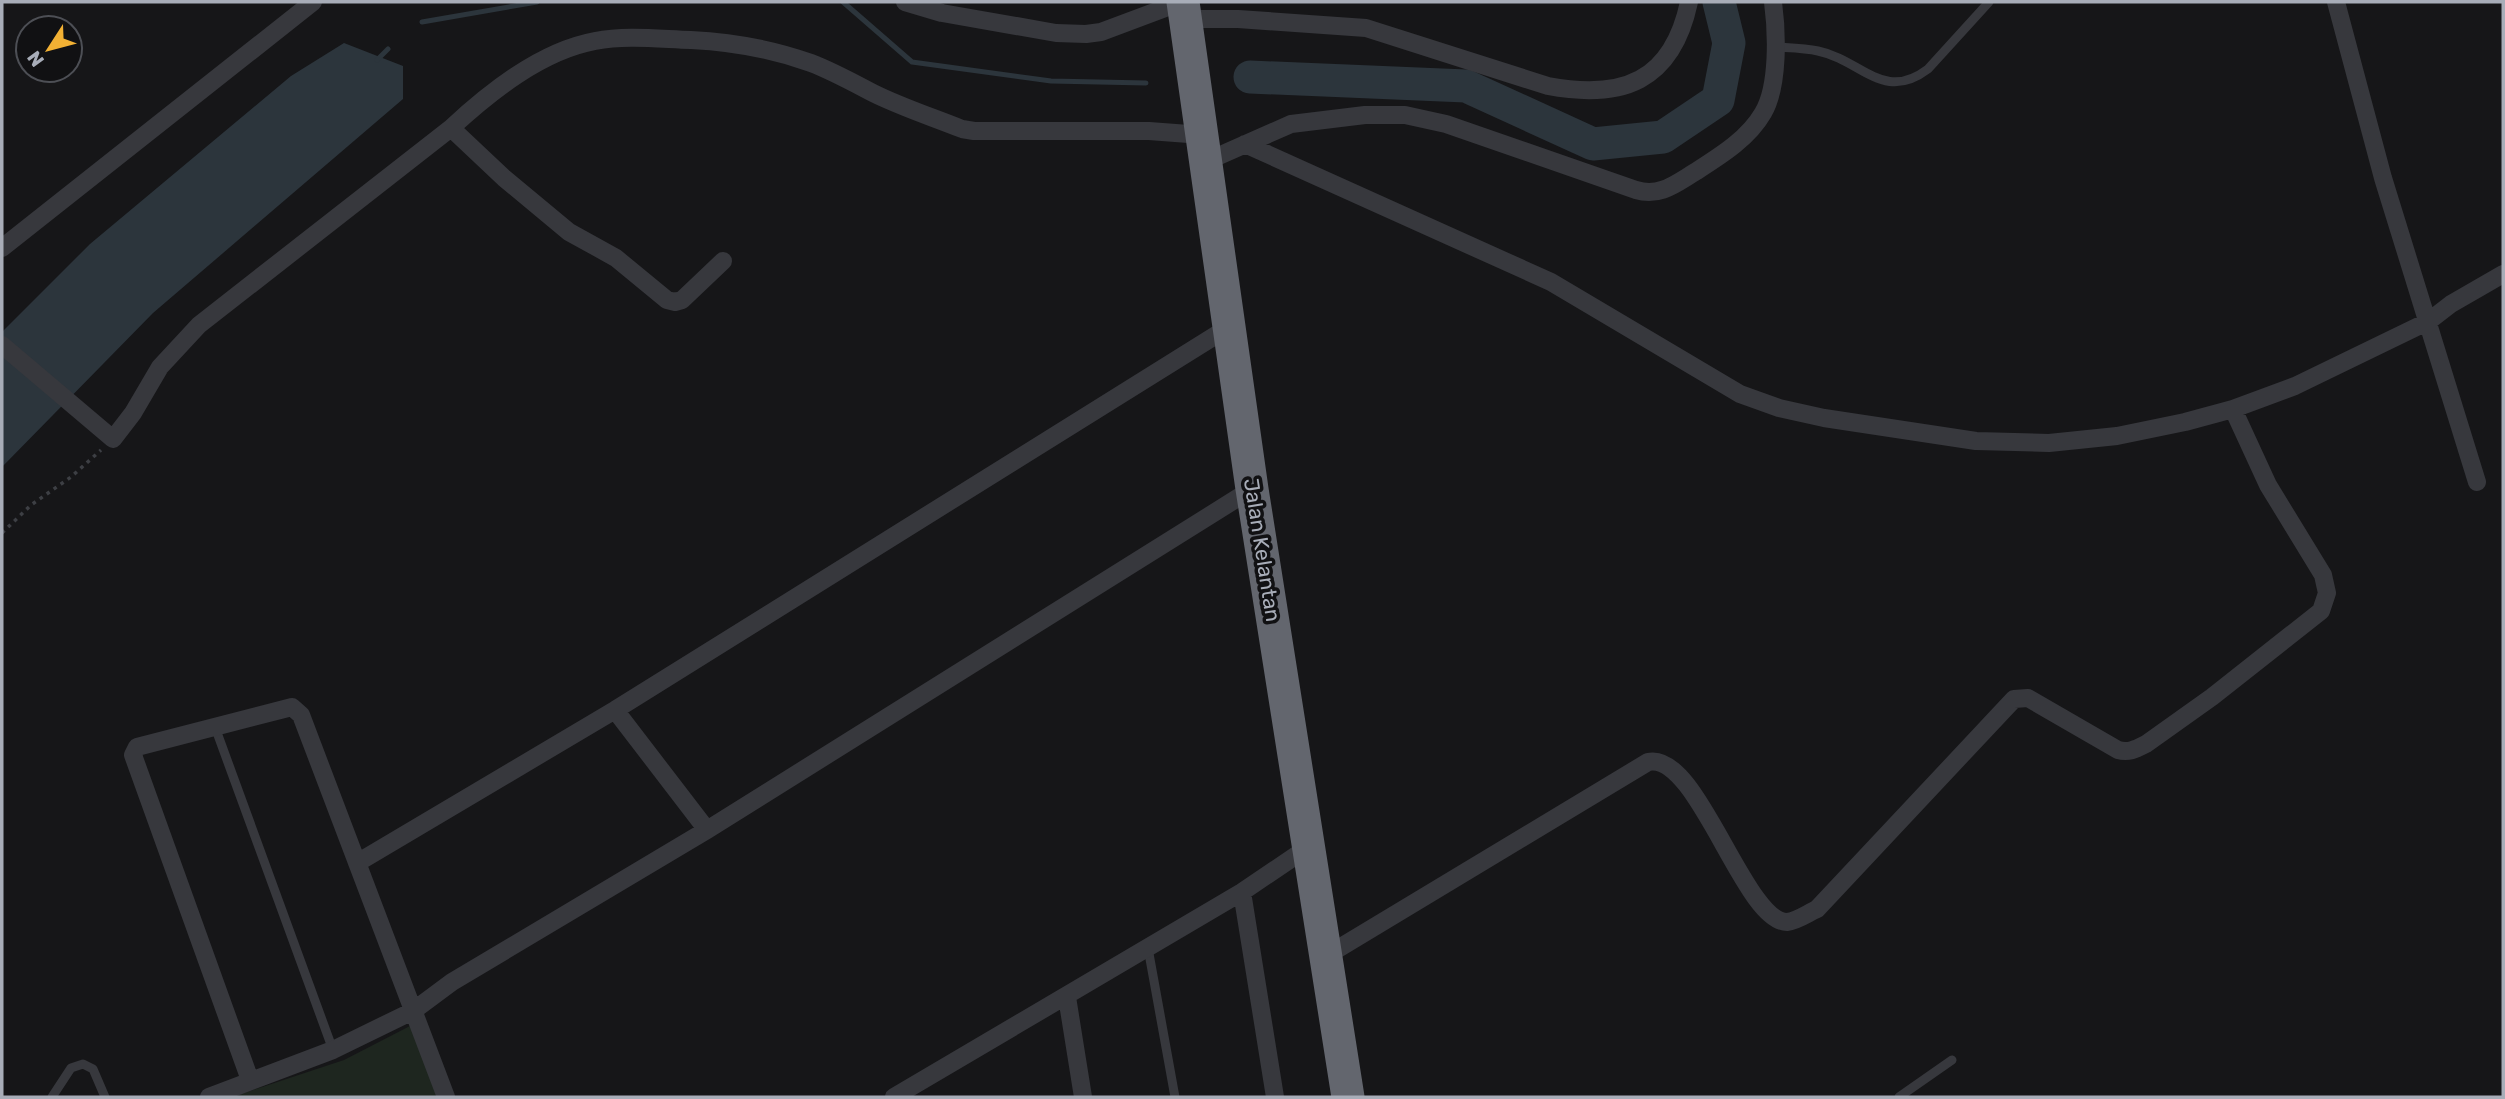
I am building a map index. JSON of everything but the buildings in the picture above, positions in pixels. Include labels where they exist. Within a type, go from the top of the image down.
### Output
[{"type":"highway","name":"Jalan Kelantan","points":[[1184,12],[1252,489],[1307,848],[1349,1097]]},
{"type":"street","points":[[2,248],[313,2]]},
{"type":"street","points":[[905,2],[967,17],[1056,33],[1101,32],[1184,12],[1219,18],[1366,29],[1548,86],[1599,92],[1617,89],[1657,67],[1680,36],[1689,2]]},
{"type":"street","points":[[1245,144],[1290,124],[1365,115],[1405,115],[1446,124],[1636,190],[1659,192],[1725,153],[1752,128],[1765,111],[1772,92],[1773,2]]},
{"type":"street","points":[[2336,2],[2383,178],[2477,482]]},
{"type":"street","points":[[2,345],[109,437],[132,413],[160,367],[200,325],[451,128],[478,103],[559,52],[593,41],[651,38],[719,41],[785,54],[962,129],[1149,131],[1202,142],[1245,144],[1551,282],[1740,394],[1779,408],[1929,436],[2015,444],[2118,436],[2233,409],[2295,386],[2429,321],[2451,304],[2503,274]]},
{"type":"street","points":[[451,128],[504,178],[569,232],[616,258],[667,300],[682,300],[723,261]]},
{"type":"street","points":[[357,863],[615,710],[1229,327]]},
{"type":"street","points":[[1326,956],[1648,762],[1658,760],[1681,780],[1719,834],[1755,897],[1775,918],[1787,922],[1817,909],[2014,699],[2028,698],[2118,750],[2136,750],[2146,744],[2254,665],[2321,611],[2326,602],[2323,575],[2268,485],[2233,409]]},
{"type":"street","points":[[209,1097],[333,1050],[413,1011],[453,982],[707,830],[1252,489]]},
{"type":"street","points":[[250,1080],[132,758],[137,747],[295,708],[301,715],[446,1097]]},
{"type":"street","points":[[615,710],[707,830]]},
{"type":"street","points":[[894,1097],[1242,892],[1307,848]]},
{"type":"street","points":[[1242,892],[1275,1097]]},
{"type":"street","points":[[1067,996],[1083,1097]]},
{"type":"lane","points":[[1774,47],[1818,51],[1890,83],[1903,82],[1917,78],[1928,69],[1989,2]]},
{"type":"lane","points":[[215,727],[333,1050]]},
{"type":"lane","points":[[1149,948],[1175,1097]]},
{"type":"lane","points":[[1899,1097],[1952,1059]]},
{"type":"lane","points":[[52,1097],[71,1068],[83,1064],[93,1069],[105,1097]]},
{"type":"path","points":[[2,533],[31,505],[71,477],[109,437]]},
{"type":"shaded area","points":[[344,43],[403,66],[403,99],[153,313],[2,467],[2,332],[90,244],[291,76]]},
{"type":"shaded area","points":[[410,1026],[439,1097],[238,1095],[344,1060]]},
{"type":"waterway","points":[[422,22],[537,2]]},
{"type":"waterway","points":[[843,2],[912,62],[1051,81],[1146,83]]},
{"type":"waterway","points":[[1250,77],[1466,86],[1593,144],[1663,137],[1718,100],[1729,43],[1719,2]]},
{"type":"waterway","points":[[377,60],[388,49]]}]
